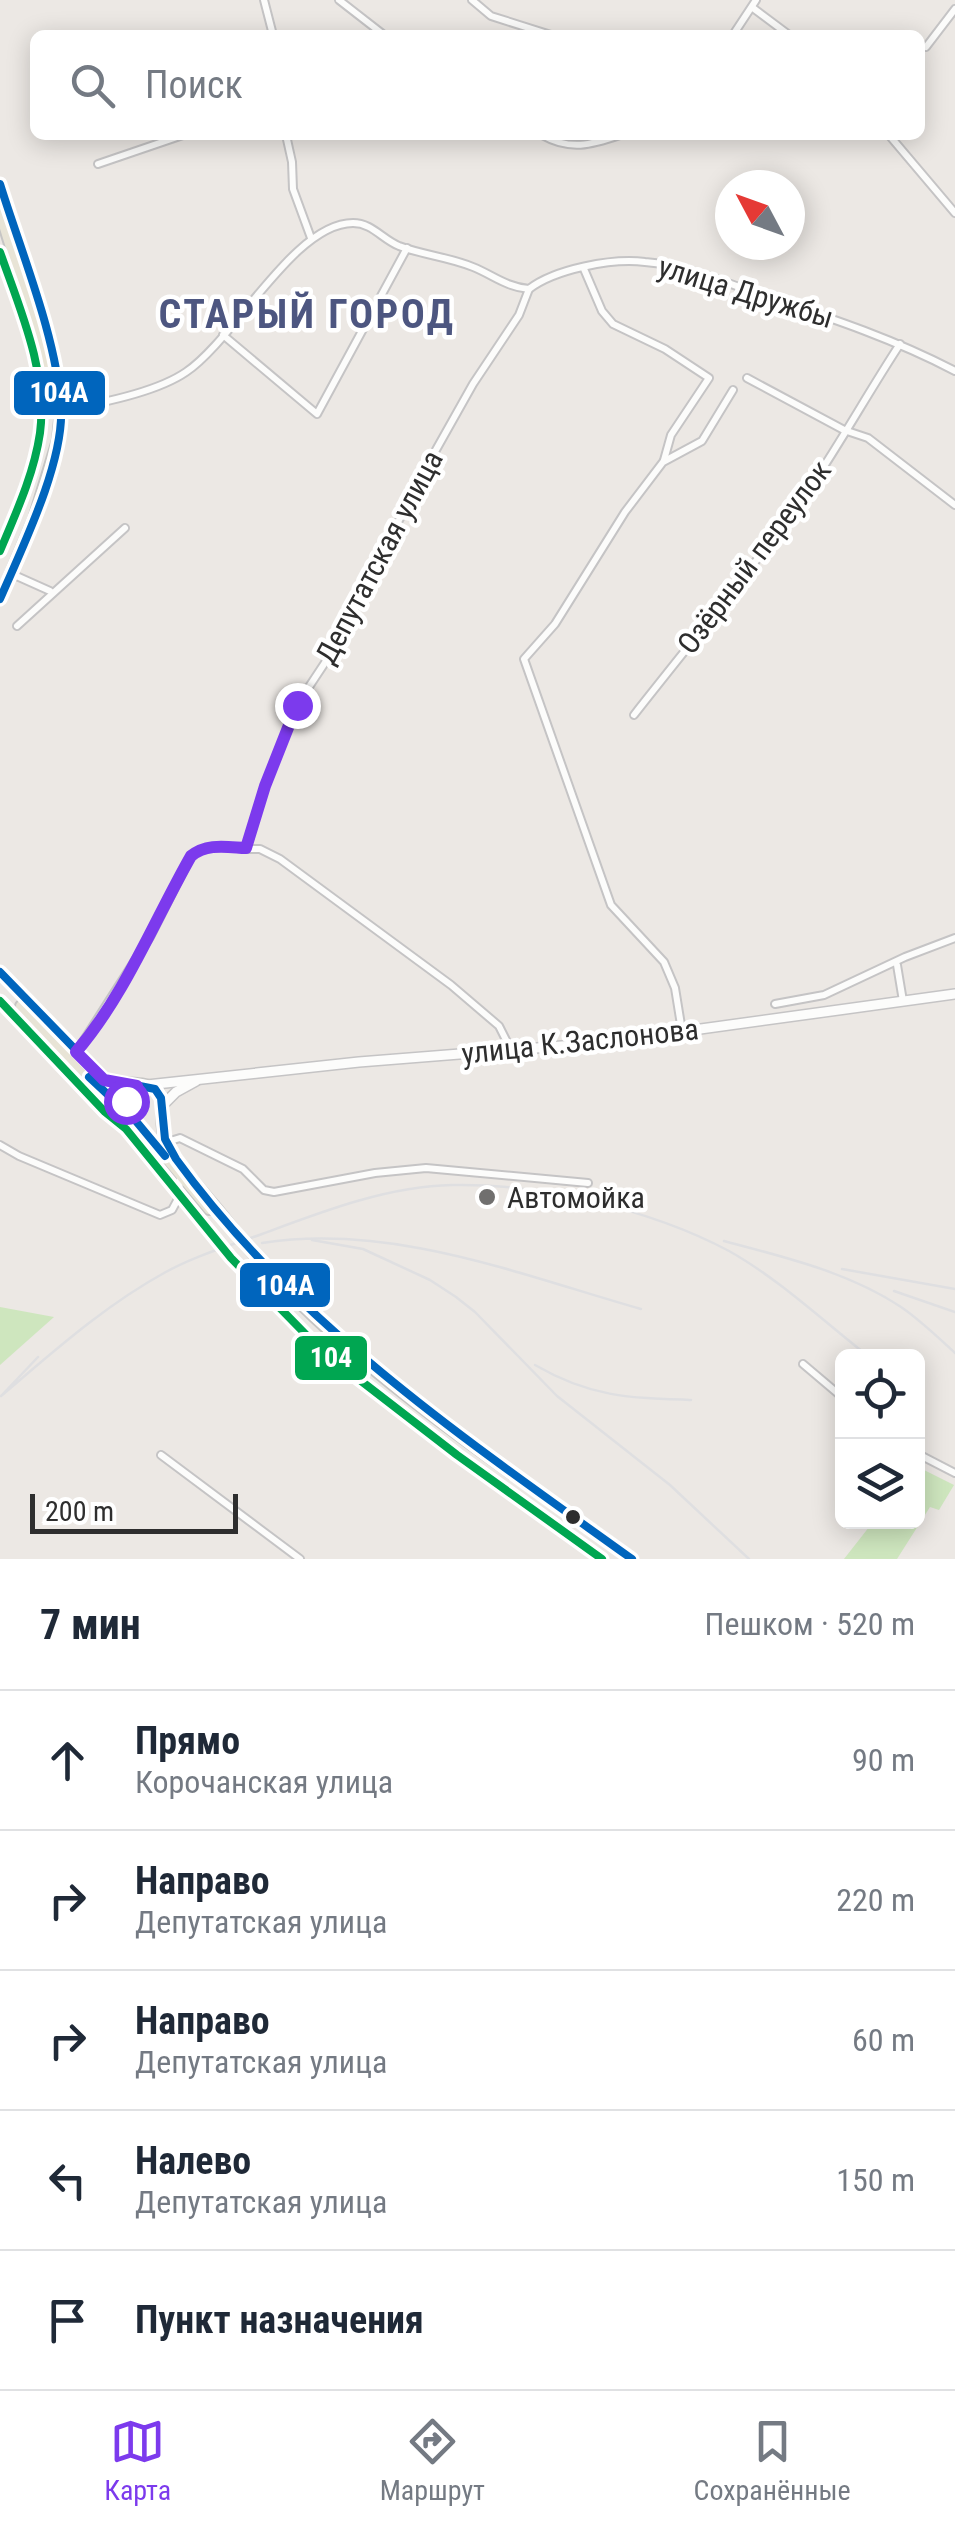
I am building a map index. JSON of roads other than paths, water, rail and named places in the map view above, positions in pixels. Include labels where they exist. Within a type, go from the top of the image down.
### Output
[{"type":"main road","points":[[0,184],[53,356],[58,410],[58,440],[49,470],[34,519],[0,600]]},
{"type":"main road","points":[[0,212],[46,358],[58,410],[43,468],[0,583]]},
{"type":"main road","points":[[0,972],[104,1080],[159,1092],[166,1142],[247,1248],[333,1336],[467,1440],[632,1559]]},
{"type":"main road","points":[[0,982],[114,1104],[132,1117],[240,1250],[330,1341],[464,1445],[623,1559]]},
{"type":"main road","points":[[132,1117],[126,1098],[142,1086]]},
{"type":"main road","points":[[132,1117],[149,1122],[162,1109]]},
{"type":"street","points":[[264,0],[273,30]]},
{"type":"street","points":[[340,0],[378,30]]},
{"type":"street","points":[[472,0],[491,16],[535,30]]},
{"type":"street","points":[[736,30],[752,3],[783,30]]},
{"type":"street","points":[[926,47],[955,9]]},
{"type":"street","points":[[98,164],[168,140]]},
{"type":"street","points":[[287,140],[294,189],[311,238]]},
{"type":"street","points":[[551,140],[584,147],[605,140]]},
{"type":"street","points":[[893,140],[955,213]]},
{"type":"street","points":[[58,410],[151,388],[185,373],[311,238],[337,224],[360,224],[407,248],[476,268],[514,288],[528,289]]},
{"type":"street","points":[[224,335],[317,414],[407,248]]},
{"type":"street","name":"улица Дружбы","points":[[528,289],[543,278],[610,261],[694,270],[900,344],[955,371]]},
{"type":"street","points":[[584,268],[602,311],[613,324],[665,349],[710,378],[672,435],[663,462],[625,512],[555,624],[524,659],[611,905],[664,962],[675,988],[682,1031]]},
{"type":"street","name":"Депутатская улица","points":[[246,848],[297,705],[332,652],[422,473],[473,384],[519,315],[528,289]]},
{"type":"street","name":"Озёрный переулок","points":[[634,715],[788,520],[900,344]]},
{"type":"street","points":[[747,378],[844,430],[868,438],[955,506]]},
{"type":"street","points":[[663,462],[702,441],[733,390]]},
{"type":"street","points":[[17,626],[125,528]]},
{"type":"street","points":[[10,574],[51,592]]},
{"type":"street","points":[[76,1052],[150,937],[191,856],[212,846],[260,849],[280,859],[452,985],[499,1026],[512,1050]]},
{"type":"street","points":[[774,1004],[824,995],[906,956],[955,938]]},
{"type":"street","points":[[897,966],[904,1002]]},
{"type":"street","name":"улица К.Заслонова","points":[[142,1086],[599,1043],[955,994]]},
{"type":"street","points":[[794,1002],[795,1014]]},
{"type":"street","name":"улица К.Заслонова","points":[[162,1109],[176,1092],[203,1078]]},
{"type":"street","points":[[166,1142],[180,1138],[243,1169],[264,1190],[274,1192],[375,1173],[426,1168],[588,1182]]},
{"type":"street","points":[[0,1145],[160,1215],[169,1214],[179,1197],[181,1175]]},
{"type":"street","points":[[803,1364],[835,1391]]},
{"type":"street","points":[[161,1455],[300,1559]]},
{"type":"street","points":[[925,1458],[955,1473]]},
{"type":"railway","points":[[38,1357],[1,1396],[100,1315],[175,1267],[355,1202],[404,1190],[452,1185],[558,1194],[631,1212],[699,1236],[765,1274],[859,1349]]},
{"type":"railway","points":[[262,1243],[311,1239],[407,1246],[501,1267],[641,1309]]},
{"type":"railway","points":[[312,1240],[363,1249],[430,1280],[456,1297],[557,1396],[670,1485],[749,1559]]},
{"type":"railway","points":[[724,1241],[859,1284],[908,1312],[955,1353]]},
{"type":"railway","points":[[842,1269],[955,1289]]},
{"type":"railway","points":[[894,1291],[955,1312]]},
{"type":"railway","points":[[535,1365],[592,1390],[691,1400]]},
{"type":"place","name":"Автомойка","points":[[487,1197]]},
{"type":"district","name":"СТАРЫЙ ГОРОД","points":[[307,314]]}]
